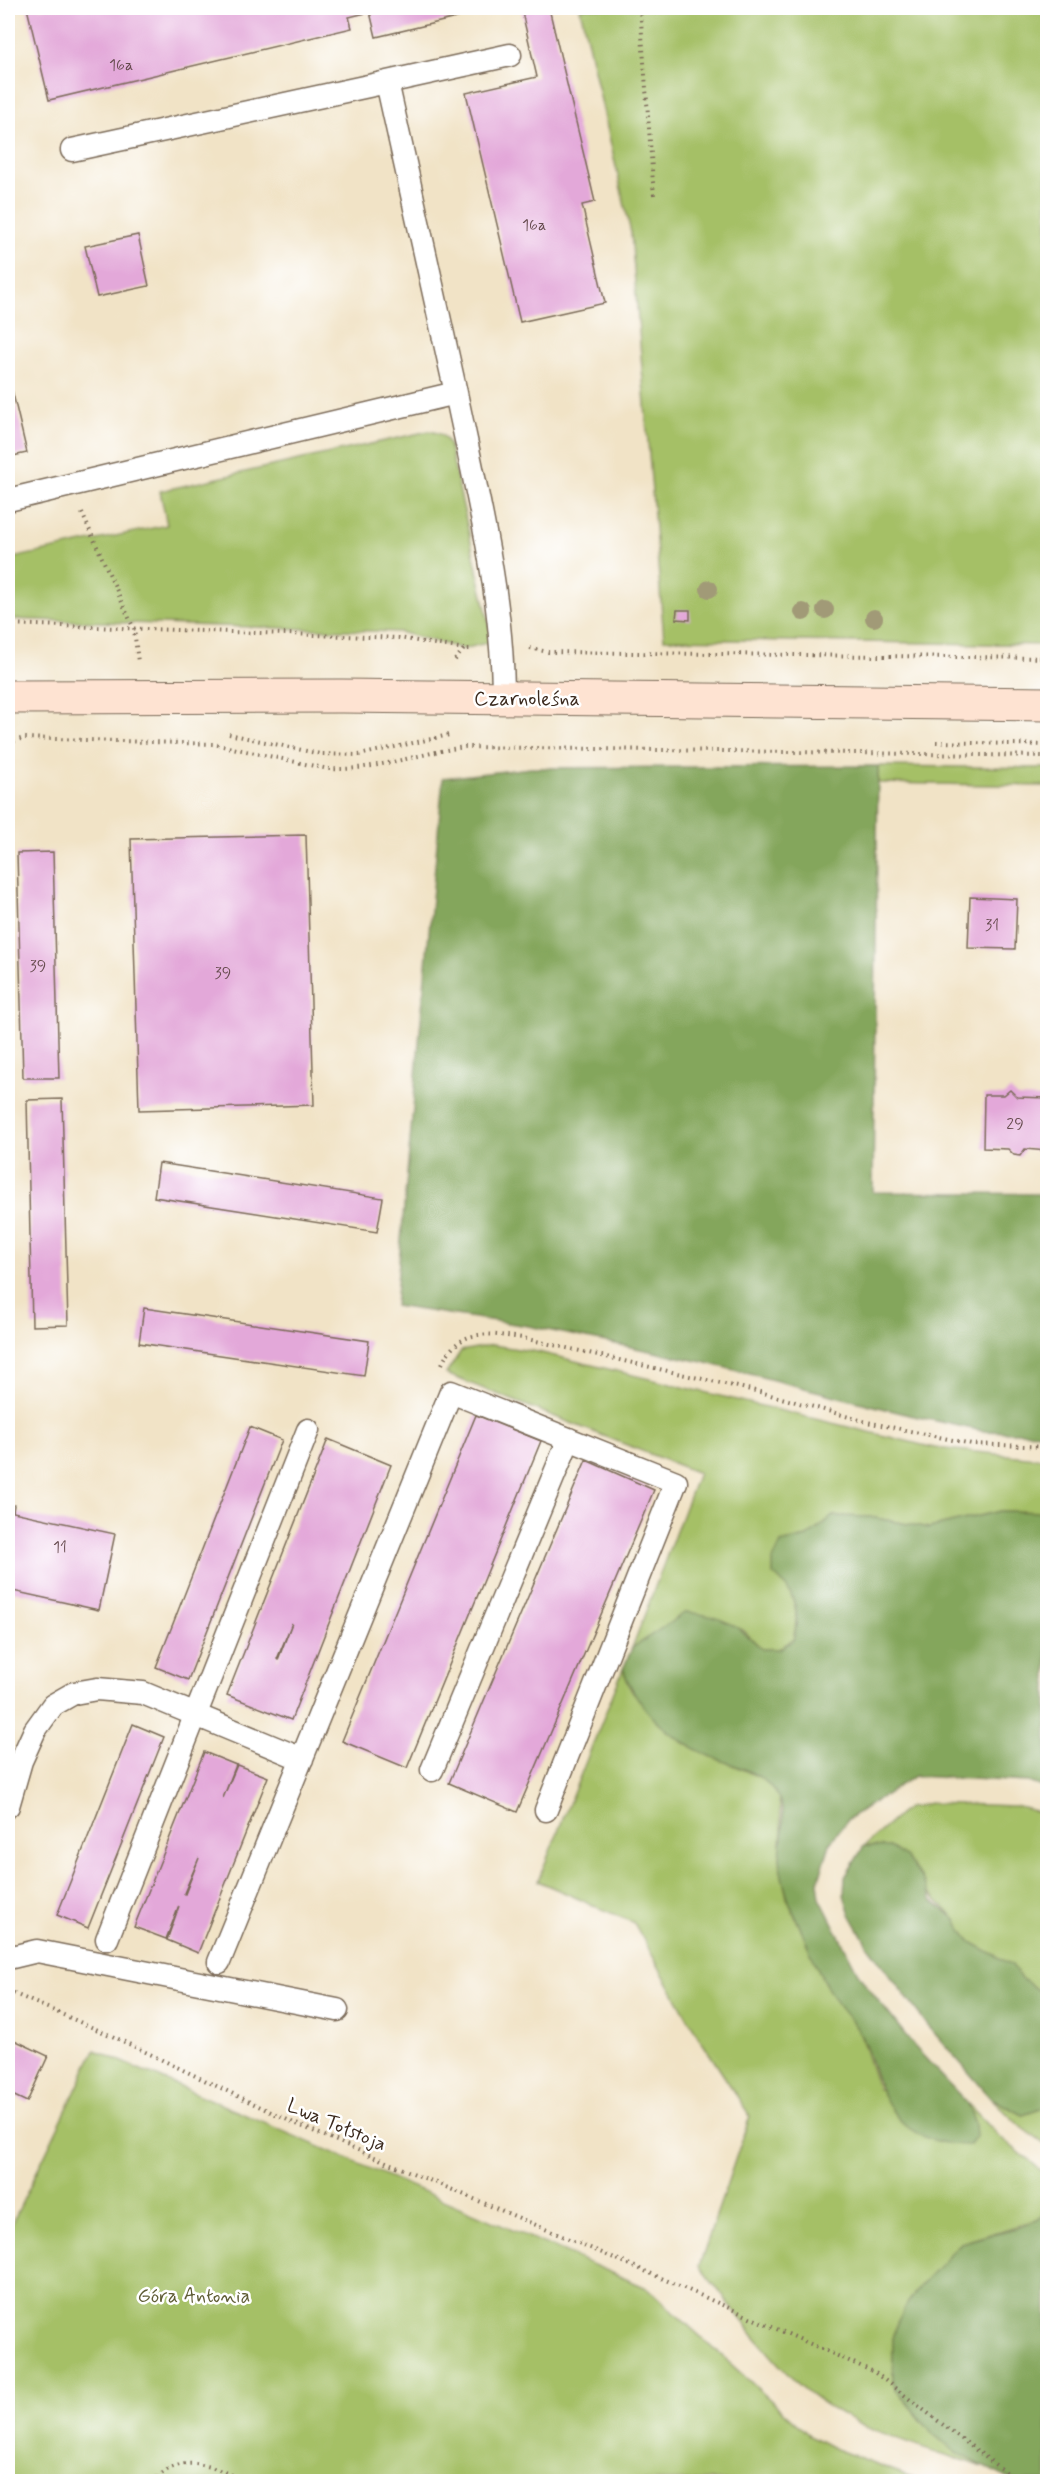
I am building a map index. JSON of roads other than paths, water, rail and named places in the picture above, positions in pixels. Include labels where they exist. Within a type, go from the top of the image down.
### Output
[{"type":"street","name":"Czarnoleśna","points":[[8,697],[503,698],[1047,704]]},
{"type":"lane","points":[[72,150],[510,55]]},
{"type":"lane","points":[[387,82],[491,560],[503,656],[503,698]]},
{"type":"lane","points":[[8,500],[456,393]]},
{"type":"lane","points":[[219,1962],[451,1392],[676,1482],[546,1810]]},
{"type":"lane","points":[[107,1940],[308,1430]]},
{"type":"lane","points":[[432,1770],[569,1439]]},
{"type":"lane","points":[[8,1806],[21,1761],[35,1730],[53,1706],[74,1693],[97,1689],[143,1693],[302,1759]]},
{"type":"lane","points":[[8,1958],[37,1951],[337,2010]]},
{"type":"park label","name":"Góra Antonia","points":[[194,2295]]}]
